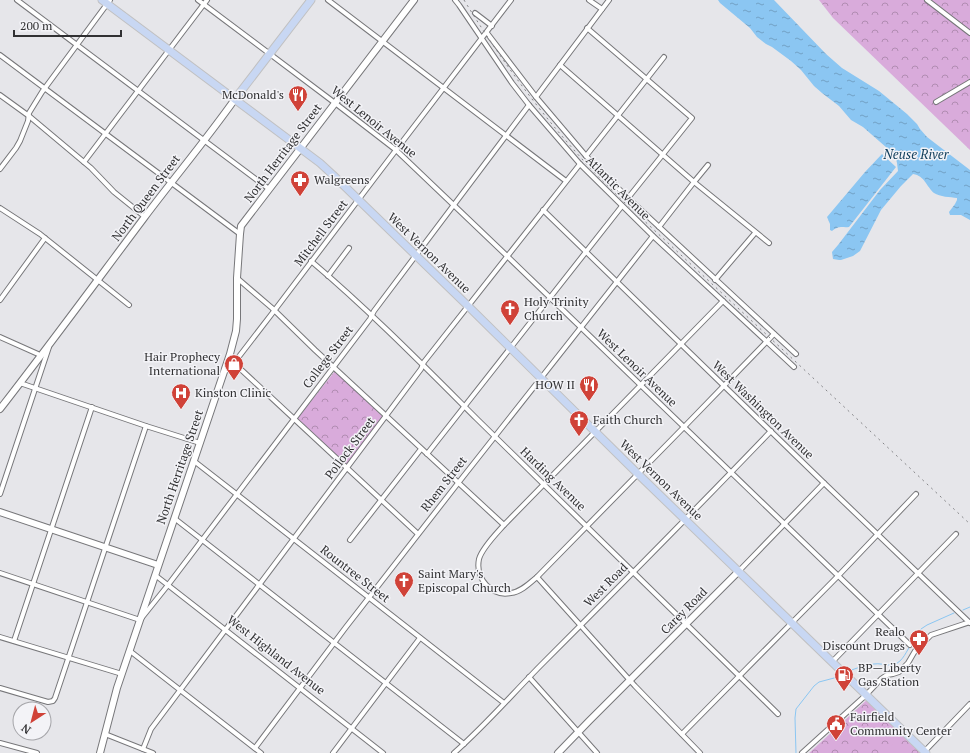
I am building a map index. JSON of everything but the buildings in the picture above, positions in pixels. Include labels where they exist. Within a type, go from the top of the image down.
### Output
[{"type":"main road","name":"North Queen Street","points":[[235,99],[311,0]]},
{"type":"main road","name":"West Vernon Avenue","points":[[107,1],[169,50],[320,163],[925,752]]},
{"type":"street","points":[[17,0],[269,189]]},
{"type":"street","name":"West Lenoir Avenue","points":[[198,0],[396,150],[910,645]]},
{"type":"street","points":[[84,162],[207,0]]},
{"type":"street","points":[[328,0],[566,181]]},
{"type":"street","name":"North Herritage Street","points":[[100,753],[117,688],[225,371],[236,331],[237,278],[241,226],[414,0]]},
{"type":"street","name":"Atlantic Avenue","points":[[455,0],[512,83],[580,164],[653,236],[794,367]]},
{"type":"street","name":"Mitchell Street","points":[[225,371],[234,363],[511,0]]},
{"type":"street","points":[[589,0],[602,10]]},
{"type":"street","points":[[536,97],[609,0]]},
{"type":"street","points":[[927,0],[970,33]]},
{"type":"street","points":[[0,169],[20,141],[28,122],[29,113],[44,88],[107,1]]},
{"type":"street","points":[[475,13],[492,26]]},
{"type":"street","points":[[587,28],[692,118],[628,198]]},
{"type":"street","name":"Atlantic Avenue","points":[[487,33],[536,97],[586,156],[628,198],[796,354]]},
{"type":"street","points":[[0,55],[240,234]]},
{"type":"street","points":[[586,156],[664,57]]},
{"type":"street","points":[[560,65],[694,182],[769,243]]},
{"type":"street","points":[[936,102],[970,82]]},
{"type":"street","points":[[0,95],[29,116],[84,162],[114,192],[145,217]]},
{"type":"street","name":"North Queen Street","points":[[0,409],[235,99]]},
{"type":"street","name":"College Street","points":[[140,620],[294,419],[529,105]]},
{"type":"street","name":"Pollock Street","points":[[143,749],[151,729],[387,416],[421,369],[424,362],[580,164]]},
{"type":"street","points":[[659,227],[708,166]]},
{"type":"street","points":[[427,454],[622,206]]},
{"type":"street","points":[[0,208],[45,238],[129,305]]},
{"type":"street","name":"West Washington Avenue","points":[[543,210],[824,483],[970,622]]},
{"type":"street","points":[[715,280],[755,233]]},
{"type":"street","name":"Rhem Street","points":[[255,748],[458,482],[653,236]]},
{"type":"street","points":[[0,300],[45,238]]},
{"type":"street","points":[[328,276],[349,248]]},
{"type":"street","name":"Harding Avenue","points":[[311,261],[372,315],[778,714]]},
{"type":"street","points":[[237,278],[504,525]]},
{"type":"street","points":[[723,301],[504,525],[479,558],[479,570],[483,582],[489,588],[498,592],[511,594],[537,577],[774,334]]},
{"type":"street","points":[[0,337],[38,354]]},
{"type":"street","points":[[0,494],[50,344]]},
{"type":"street","points":[[234,363],[418,534]]},
{"type":"street","points":[[20,383],[200,443]]},
{"type":"street","points":[[14,641],[92,407]]},
{"type":"street","points":[[0,688],[45,702],[51,702],[55,698],[146,426]]},
{"type":"street","name":"West Road","points":[[454,753],[476,733],[529,676],[771,431]]},
{"type":"street","points":[[350,540],[421,449]]},
{"type":"street","name":"Rountree Street","points":[[194,460],[504,703]]},
{"type":"street","name":"Carey Road","points":[[558,753],[686,625],[824,483]]},
{"type":"street","points":[[682,734],[838,576],[916,494]]},
{"type":"street","points":[[0,512],[158,565]]},
{"type":"street","points":[[174,518],[464,744]]},
{"type":"street","points":[[832,662],[956,534]]},
{"type":"street","points":[[0,573],[140,620]]},
{"type":"street","name":"West Highland Avenue","points":[[155,575],[383,753]]},
{"type":"street","points":[[537,577],[630,680],[700,753]]},
{"type":"street","points":[[802,753],[866,695],[881,679],[887,675],[899,672],[908,663],[915,651],[931,635],[970,622]]},
{"type":"street","points":[[0,637],[122,674]]},
{"type":"street","points":[[333,753],[420,638]]},
{"type":"street","points":[[130,651],[261,753]]},
{"type":"street","points":[[529,676],[597,753]]},
{"type":"street","points":[[925,752],[970,704]]},
{"type":"street","points":[[105,734],[153,753]]},
{"type":"street","points":[[0,743],[37,753]]},
{"type":"green space","points":[[819,0],[970,0],[970,150],[833,18]]},
{"type":"green space","points":[[335,371],[383,417],[347,465],[297,419]]},
{"type":"green space","points":[[870,697],[926,753],[809,753]]},
{"type":"green space","points":[[893,744],[902,753],[886,753]]},
{"type":"water","name":"Neuse River","points":[[718,0],[774,0],[826,54],[842,68],[879,91],[907,114],[927,137],[970,170],[970,220],[961,215],[950,215],[949,212],[955,204],[957,198],[945,197],[934,193],[923,179],[913,174],[881,210],[860,251],[853,256],[841,260],[833,259],[832,252],[880,190],[898,171],[895,155],[863,127],[851,120],[839,106],[814,86],[801,70],[791,61],[757,37],[750,28]]},
{"type":"water","points":[[882,154],[896,167],[849,227],[839,227],[832,231],[830,230],[830,224],[827,217]]},
{"type":"waterway","points":[[963,610],[970,607]]},
{"type":"waterway","points":[[912,644],[921,629],[954,613]]},
{"type":"waterway","points":[[849,671],[871,664],[894,665],[900,661],[910,646]]},
{"type":"waterway","points":[[796,753],[796,709],[814,686],[819,682],[838,677]]},
{"type":"railway","points":[[464,0],[491,42],[534,102],[597,176],[970,524]]},
{"type":"place","name":"McDonald's","points":[[298,112]]},
{"type":"place","name":"Walgreens","points":[[300,197]]},
{"type":"place","name":"Holy Trinity Church","points":[[510,326]]},
{"type":"place","name":"Hair Prophecy International","points":[[234,381]]},
{"type":"place","name":"HOW II","points":[[589,402]]},
{"type":"place","name":"Kinston Clinic","points":[[181,410]]},
{"type":"place","name":"Faith Church","points":[[579,437]]},
{"type":"place","name":"Saint Mary's Episcopal Church","points":[[404,598]]},
{"type":"place","name":"Realo Discount Drugs","points":[[919,656]]},
{"type":"place","name":"BP—Liberty Gas Station","points":[[844,692]]},
{"type":"place","name":"Fairfield Community Center","points":[[836,741]]}]
